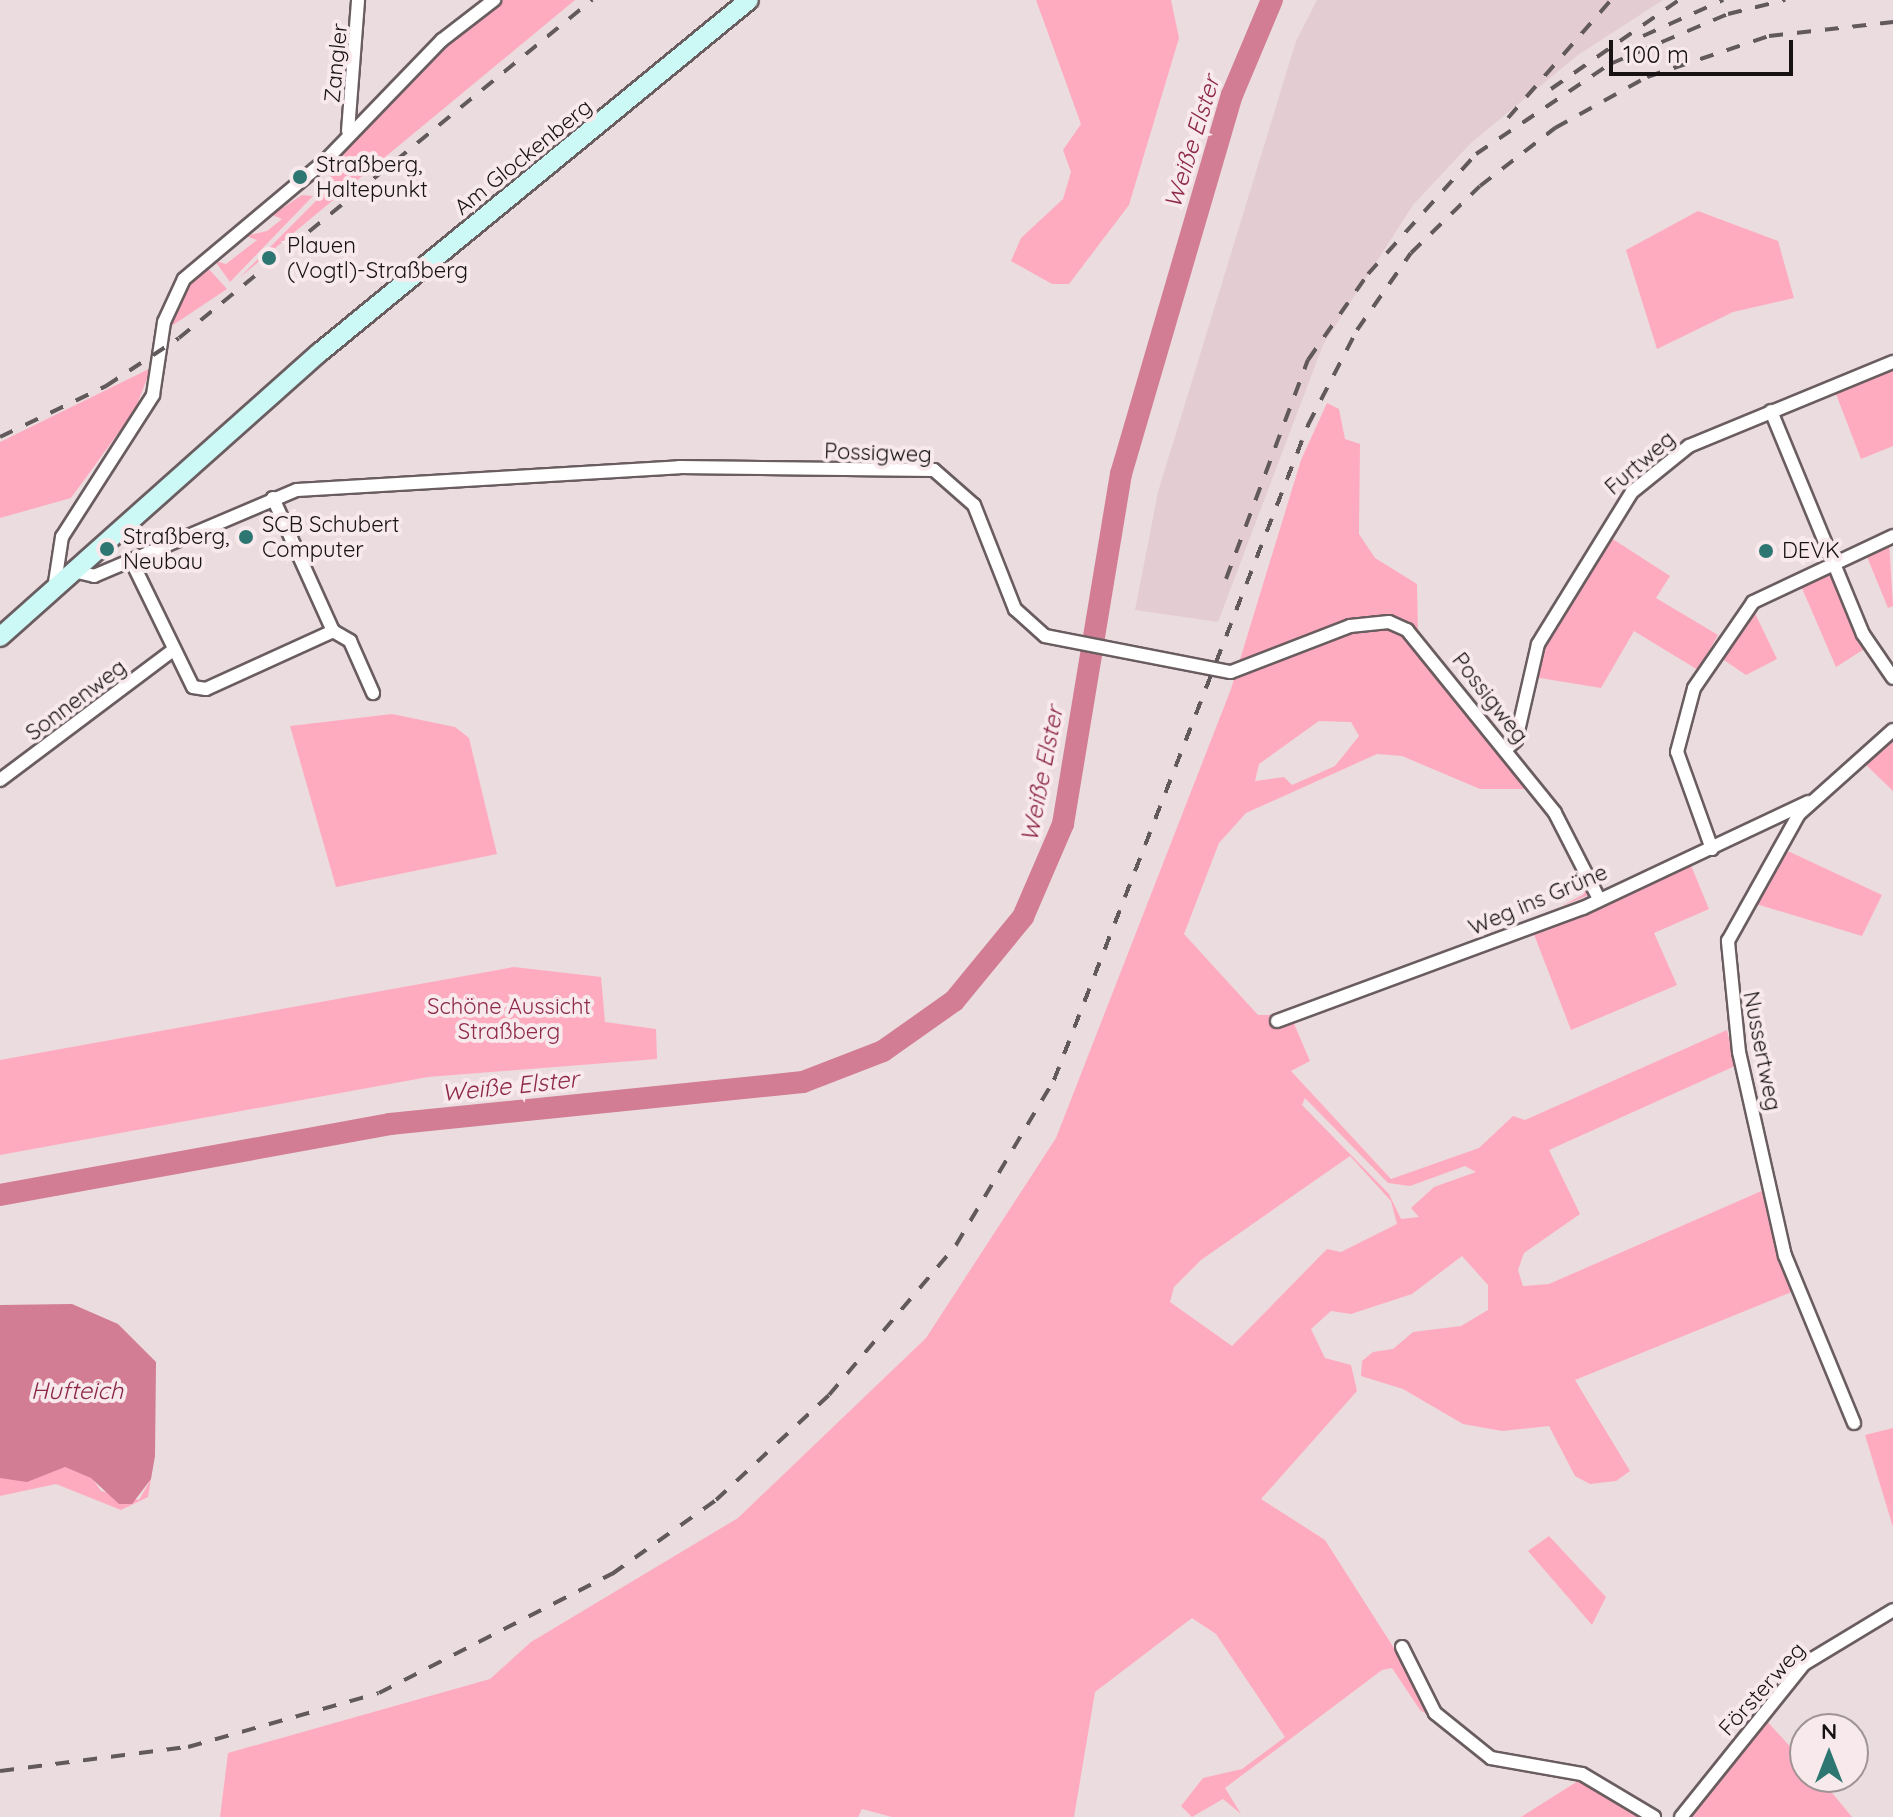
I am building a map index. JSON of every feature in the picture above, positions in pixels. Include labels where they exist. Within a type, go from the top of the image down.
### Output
[{"type":"main road","name":"Am Glockenberg","points":[[0,637],[319,353],[749,0]]},
{"type":"street","name":"Zangler","points":[[348,131],[358,0]]},
{"type":"street","points":[[54,589],[62,537],[153,395],[164,322],[184,279],[326,160],[348,131],[494,0]]},
{"type":"street","name":"Furtweg","points":[[1505,750],[1516,740],[1538,644],[1612,514],[1689,446],[1893,362]]},
{"type":"street","points":[[1771,411],[1863,634],[1893,678]]},
{"type":"street","name":"Possigweg","points":[[73,571],[94,576],[273,498],[342,485],[679,467],[934,470],[974,505],[1015,609],[1045,636],[1231,672],[1350,626],[1389,622],[1422,645],[1505,750],[1578,849],[1598,897]]},
{"type":"street","points":[[273,498],[333,631],[350,641],[373,693]]},
{"type":"street","points":[[1712,849],[1678,759],[1683,710],[1753,602],[1832,561],[1893,536]]},
{"type":"street","points":[[131,560],[193,687],[206,689],[333,631]]},
{"type":"street","name":"Sonnenweg","points":[[0,780],[173,650]]},
{"type":"street","name":"Nussertweg","points":[[1854,1423],[1785,1256],[1726,962],[1739,914],[1809,803],[1893,730]]},
{"type":"street","name":"Weg ins Grüne","points":[[1277,1021],[1520,933],[1809,803]]},
{"type":"street","name":"Försterweg","points":[[1681,1817],[1804,1664],[1893,1610]]},
{"type":"street","points":[[1402,1647],[1435,1713],[1491,1758],[1582,1774],[1654,1817]]},
{"type":"shaded area","points":[[1317,0],[1663,0],[1578,55],[1471,143],[1413,205],[1323,345],[1218,622],[1135,610],[1158,492],[1296,41]]},
{"type":"green space","points":[[501,0],[575,0],[239,278],[335,182],[326,170],[353,141],[445,44]]},
{"type":"green space","points":[[1036,0],[1171,0],[1179,38],[1129,205],[1069,284],[1052,284],[1011,261],[1021,238],[1063,199],[1071,172],[1063,150],[1081,124]]},
{"type":"green space","points":[[302,195],[313,196],[230,282],[215,261],[226,264],[257,240],[246,236],[267,231],[282,219],[272,215]]},
{"type":"green space","points":[[1698,211],[1778,241],[1794,298],[1733,312],[1657,349],[1626,250]]},
{"type":"green space","points":[[206,266],[227,289],[170,327],[182,293]]},
{"type":"green space","points":[[1893,365],[1893,446],[1861,459],[1834,389]]},
{"type":"green space","points":[[151,368],[135,410],[71,498],[0,518],[0,442]]},
{"type":"green space","points":[[1327,403],[1339,409],[1345,439],[1360,444],[1359,534],[1375,558],[1417,584],[1418,630],[1442,675],[1563,831],[1591,894],[1560,907],[1584,894],[1561,833],[1526,789],[1480,789],[1402,756],[1377,754],[1246,813],[1219,843],[1184,934],[1258,1015],[1280,1015],[1472,944],[1292,1019],[1310,1061],[1291,1071],[1391,1179],[1479,1148],[1513,1116],[1525,1120],[1727,1030],[1735,1066],[1549,1150],[1580,1214],[1524,1253],[1518,1270],[1523,1286],[1549,1284],[1766,1189],[1794,1291],[1575,1380],[1630,1471],[1616,1481],[1590,1484],[1575,1476],[1549,1426],[1502,1431],[1463,1424],[1403,1389],[1361,1376],[1362,1361],[1373,1352],[1393,1349],[1413,1332],[1461,1326],[1488,1310],[1488,1285],[1462,1256],[1412,1294],[1351,1314],[1331,1311],[1311,1329],[1325,1358],[1351,1365],[1357,1391],[1261,1499],[1325,1540],[1443,1725],[1420,1710],[1392,1668],[1382,1670],[1225,1788],[1241,1814],[1223,1799],[1192,1817],[1181,1806],[1203,1778],[1242,1769],[1285,1737],[1216,1634],[1192,1618],[1095,1692],[1074,1817],[892,1817],[862,1809],[858,1817],[220,1817],[228,1753],[490,1679],[531,1642],[738,1518],[926,1338],[1056,1138],[1231,689],[1301,460]],"holes":[[[1319,721],[1351,722],[1359,736],[1335,766],[1292,785],[1284,777],[1255,781],[1259,764]],[[1305,1098],[1388,1183],[1410,1186],[1465,1166],[1476,1172],[1434,1187],[1411,1208],[1419,1217],[1401,1219],[1389,1194],[1302,1105]],[[1350,1156],[1391,1201],[1397,1224],[1341,1252],[1327,1249],[1232,1346],[1170,1302],[1174,1287],[1201,1260]]]},
{"type":"green space","points":[[1605,534],[1670,576],[1656,598],[1718,635],[1698,670],[1634,631],[1601,688],[1534,677],[1542,639]]},
{"type":"green space","points":[[1889,542],[1893,606],[1888,608],[1865,552]]},
{"type":"green space","points":[[1823,570],[1832,574],[1866,648],[1836,667],[1798,579]]},
{"type":"green space","points":[[1752,607],[1777,659],[1746,675],[1718,656]]},
{"type":"green space","points":[[392,714],[455,727],[469,738],[497,854],[336,887],[290,726]]},
{"type":"green space","points":[[1893,734],[1893,791],[1863,762]]},
{"type":"green space","points":[[1790,852],[1882,895],[1862,936],[1753,903],[1775,854]]},
{"type":"green space","points":[[1690,863],[1709,909],[1654,933],[1677,985],[1571,1030],[1533,932]]},
{"type":"green space","name":"Schöne Aussicht Straßberg","points":[[514,967],[601,977],[605,1022],[656,1029],[657,1059],[428,1077],[0,1155],[0,1060]]},
{"type":"green space","points":[[1893,1428],[1893,1527],[1865,1435]]},
{"type":"green space","points":[[65,1467],[92,1478],[101,1491],[139,1500],[151,1479],[148,1497],[121,1510],[56,1484],[0,1496],[0,1478]]},
{"type":"green space","points":[[1549,1536],[1606,1597],[1592,1625],[1528,1551]]},
{"type":"green space","points":[[1764,1718],[1789,1745],[1789,1793],[1832,1793],[1852,1817],[1689,1817]]},
{"type":"green space","points":[[1578,1781],[1629,1802],[1647,1817],[1521,1817]]},
{"type":"water","name":"Hufteich","points":[[72,1304],[118,1324],[156,1362],[155,1456],[151,1479],[132,1504],[119,1504],[91,1478],[65,1467],[27,1482],[0,1478],[0,1305]]},
{"type":"waterway","name":"Weiße Elster","points":[[0,1195],[390,1124],[803,1082],[883,1051],[954,1001],[1023,917],[1063,824],[1121,474],[1232,95],[1272,0]]},
{"type":"railway","points":[[0,437],[106,386],[179,338],[592,0]]},
{"type":"railway","points":[[1508,118],[1611,0]]},
{"type":"railway","points":[[1551,89],[1679,0]]},
{"type":"railway","points":[[1643,36],[1723,0]]},
{"type":"railway","points":[[1226,579],[1308,360],[1368,274],[1476,154],[1610,64],[1728,14],[1785,0]]},
{"type":"railway","points":[[0,1771],[188,1747],[379,1693],[612,1574],[716,1500],[829,1395],[956,1245],[1054,1080],[1308,425],[1357,330],[1411,253],[1480,186],[1555,128],[1647,77],[1769,36],[1893,22]]},
{"type":"place","name":"Straßberg, Haltepunkt","points":[[300,177]]},
{"type":"place","name":"Plauen (Vogtl)-Straßberg","points":[[269,258]]},
{"type":"place","name":"SCB Schubert Computer","points":[[246,537]]},
{"type":"place","name":"Straßberg, Neubau","points":[[107,549]]},
{"type":"place","name":"DEVK","points":[[1766,551]]}]
